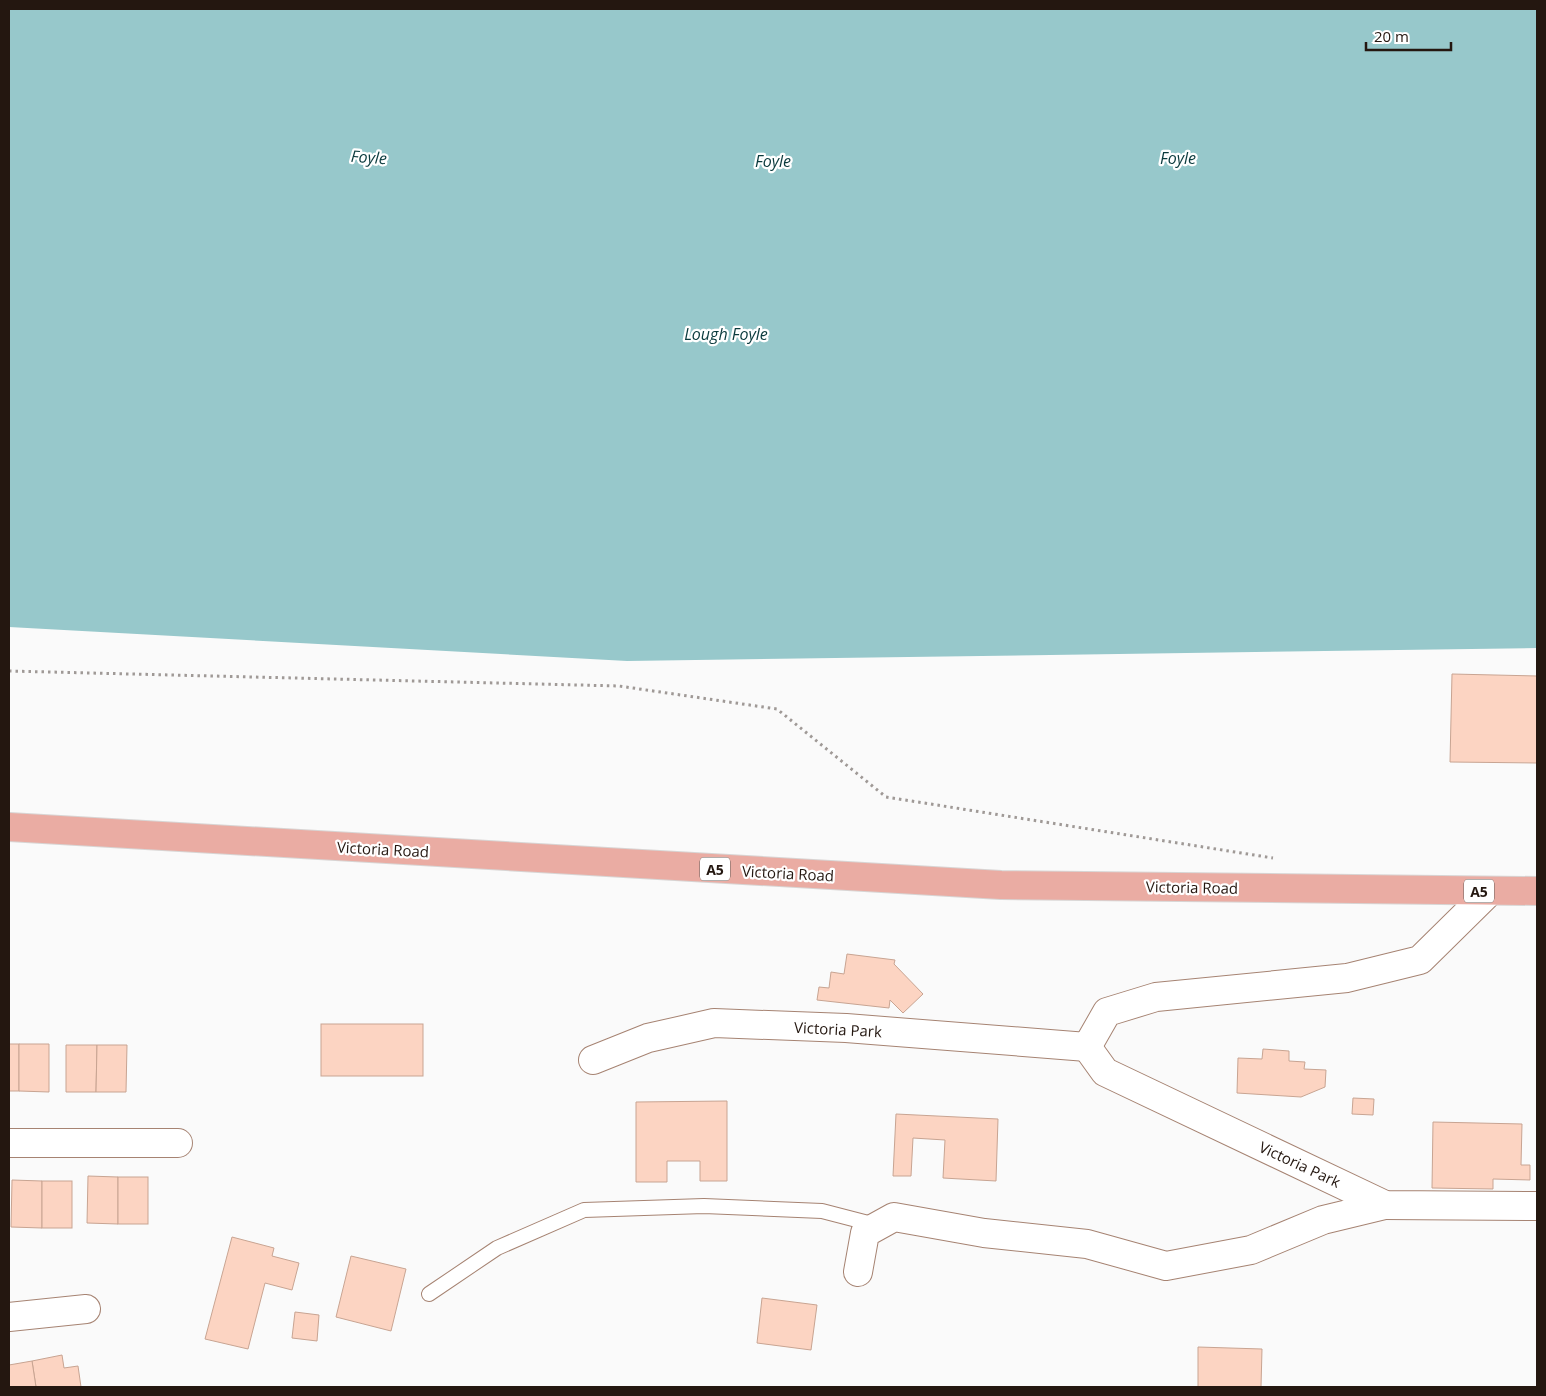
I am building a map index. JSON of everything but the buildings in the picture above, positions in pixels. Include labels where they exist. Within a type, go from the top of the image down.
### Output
[{"type":"highway","name":"Victoria Road","points":[[9,827],[1001,886],[1537,891]]},
{"type":"street","points":[[1087,1047],[1107,1012],[1156,997],[1347,978],[1420,960],[1490,891]]},
{"type":"street","name":"Victoria Park","points":[[593,1060],[648,1038],[714,1023],[846,1028],[1087,1047],[1105,1072],[1385,1204],[1537,1206]]},
{"type":"street","points":[[9,1143],[178,1143]]},
{"type":"street","points":[[858,1272],[865,1234],[894,1217],[984,1233],[1087,1244],[1166,1266],[1251,1250],[1323,1220],[1385,1204]]},
{"type":"street","points":[[9,1317],[86,1309]]},
{"type":"lane","points":[[429,1294],[496,1248],[584,1210],[704,1206],[822,1211],[879,1226]]},
{"type":"path","points":[[9,671],[619,686],[777,709],[886,797],[1279,859]]},
{"type":"water","name":"Lough Foyle","points":[[9,9],[1537,9],[1537,648],[627,661],[9,627]]},
{"type":"water label","name":"Foyle","points":[[369,157]]},
{"type":"water label","name":"Foyle","points":[[1178,158]]},
{"type":"water label","name":"Foyle","points":[[773,161]]}]
